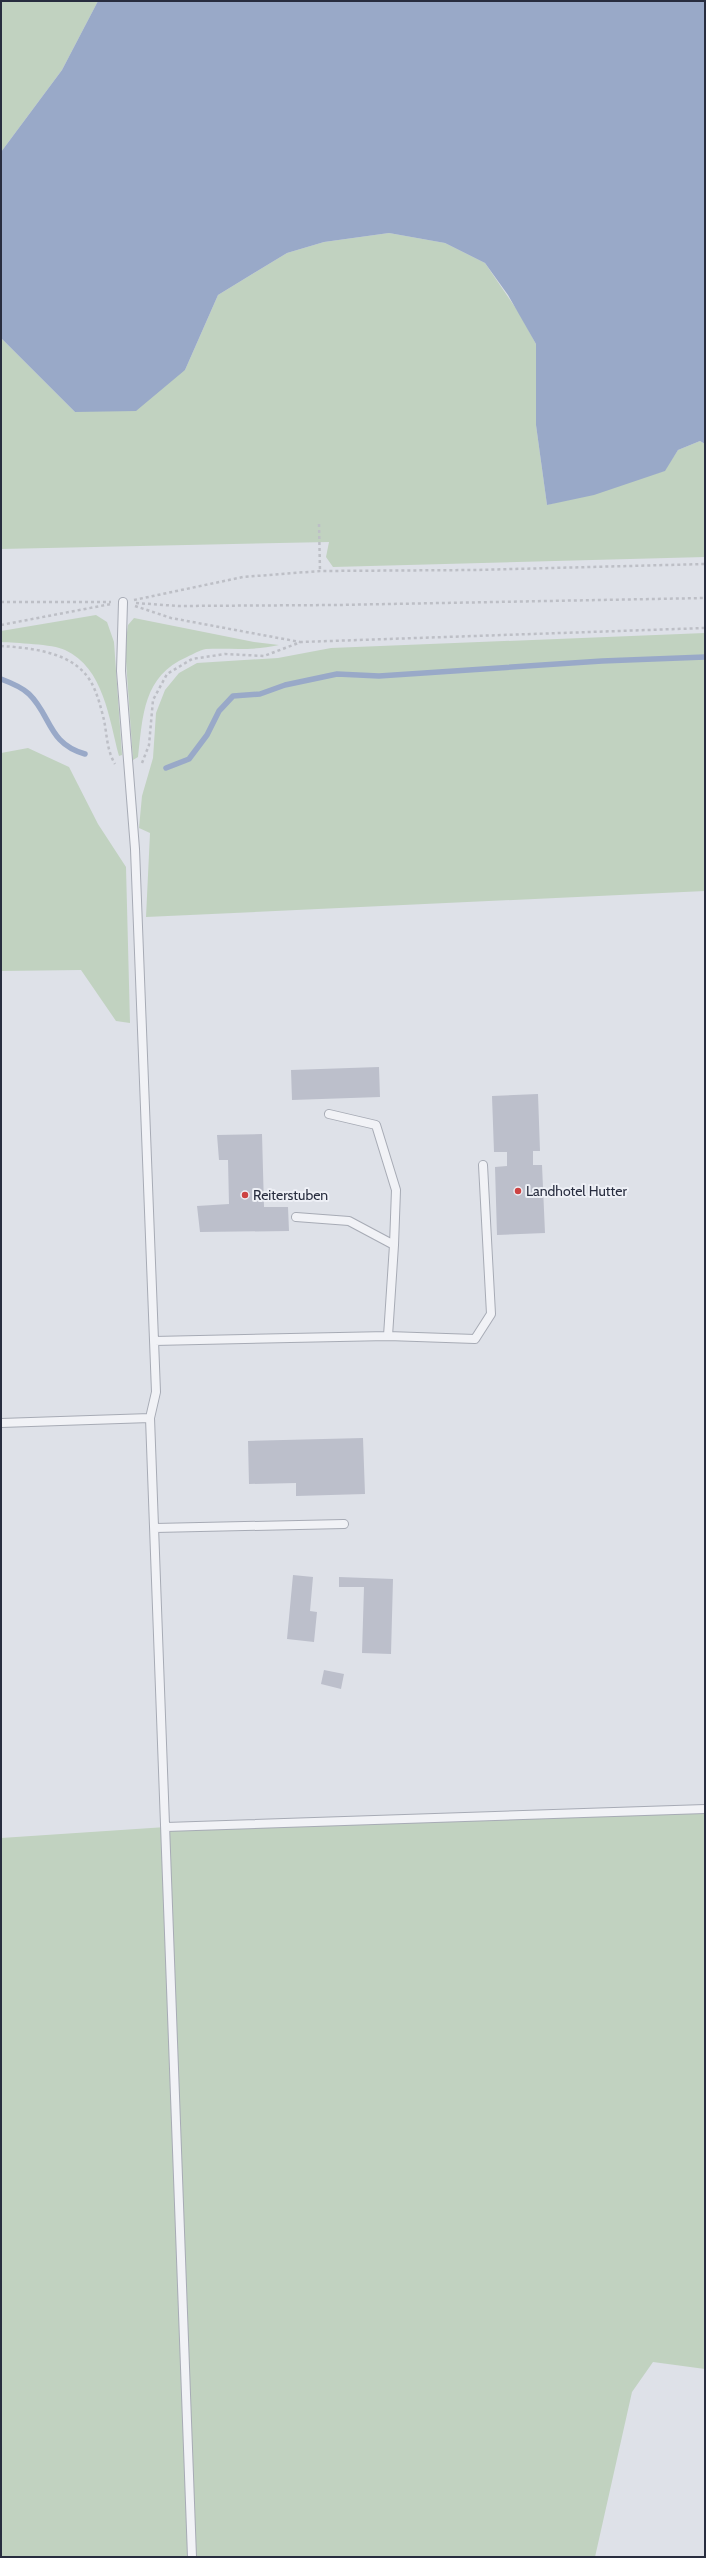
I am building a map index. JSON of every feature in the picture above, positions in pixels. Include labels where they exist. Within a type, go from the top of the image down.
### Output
[{"type":"lane","points":[[123,602],[121,671],[135,856],[156,1392],[150,1418],[192,2557]]},
{"type":"lane","points":[[329,1114],[376,1125],[396,1190],[388,1336]]},
{"type":"lane","points":[[154,1341],[388,1336],[475,1339],[492,1314],[483,1166]]},
{"type":"lane","points":[[296,1217],[349,1220],[394,1245]]},
{"type":"lane","points":[[1,1423],[150,1418]]},
{"type":"lane","points":[[155,1528],[344,1524]]},
{"type":"lane","points":[[166,1827],[705,1809]]},
{"type":"path","points":[[319,524],[320,571]]},
{"type":"path","points":[[1,625],[243,577],[320,571],[475,570],[705,564]]},
{"type":"path","points":[[1,602],[123,602],[178,606],[329,605],[705,598]]},
{"type":"path","points":[[123,602],[171,618],[301,642],[705,628]]},
{"type":"path","points":[[140,767],[149,745],[153,700],[166,674],[192,659],[225,654],[264,656],[301,642]]},
{"type":"path","points":[[1,646],[27,647],[70,660],[91,682],[104,719],[111,758],[119,770]]},
{"type":"green space","points":[[1,1],[98,1],[62,70],[1,152]]},
{"type":"green space","points":[[389,233],[445,243],[485,263],[519,313],[536,344],[536,425],[547,505],[664,471],[678,450],[700,441],[705,444],[705,557],[333,567],[326,557],[329,542],[1,549],[1,338],[75,412],[185,370],[218,295],[287,253],[324,242]]},
{"type":"green space","points":[[96,615],[107,622],[114,642],[122,755],[119,756],[103,696],[97,682],[78,658],[65,650],[52,646],[1,642],[1,631]]},
{"type":"green space","points":[[134,618],[254,642],[279,645],[252,649],[206,649],[196,652],[172,665],[161,675],[153,686],[148,698],[144,712],[138,757],[133,760],[125,647],[128,625]]},
{"type":"green space","points":[[705,633],[705,891],[146,917],[150,833],[139,828],[142,796],[153,758],[156,713],[165,690],[179,673],[197,663],[278,658],[331,648]]},
{"type":"green space","points":[[28,748],[69,767],[98,824],[126,867],[130,1023],[116,1021],[81,970],[1,971],[1,753]]},
{"type":"green space","points":[[705,1810],[705,2369],[653,2362],[632,2392],[595,2557],[1,2557],[1,1838],[166,1827]]},
{"type":"water","points":[[98,1],[705,1],[705,444],[700,441],[678,450],[665,471],[594,495],[547,505],[536,425],[536,344],[508,295],[485,263],[445,243],[389,233],[324,242],[287,253],[218,295],[185,370],[136,411],[75,412],[1,338],[1,152],[62,70]]},
{"type":"building","points":[[379,1067],[380,1097],[292,1100],[291,1070]]},
{"type":"building","points":[[538,1094],[540,1151],[533,1151],[533,1165],[542,1165],[545,1233],[497,1235],[495,1167],[507,1166],[507,1152],[494,1152],[492,1096]]},
{"type":"building","points":[[262,1134],[264,1207],[288,1207],[289,1231],[200,1232],[197,1206],[229,1204],[228,1160],[219,1160],[217,1135]]},
{"type":"building","points":[[363,1438],[365,1494],[296,1496],[296,1483],[249,1484],[248,1441]]},
{"type":"building","points":[[293,1575],[313,1577],[310,1611],[317,1612],[314,1642],[287,1639]]},
{"type":"building","points":[[339,1577],[393,1579],[391,1654],[362,1653],[364,1587],[339,1587]]},
{"type":"building","points":[[324,1670],[344,1674],[341,1689],[321,1684]]},
{"type":"waterway","points":[[166,768],[189,759],[207,735],[219,711],[233,696],[260,694],[285,685],[337,674],[379,676],[602,661],[705,657]]},
{"type":"waterway","points":[[1,679],[20,687],[29,694],[36,702],[57,736],[73,749],[85,754]]},
{"type":"place","name":"Landhotel Hutter","points":[[518,1191]]},
{"type":"place","name":"Reiterstuben","points":[[245,1195]]}]
